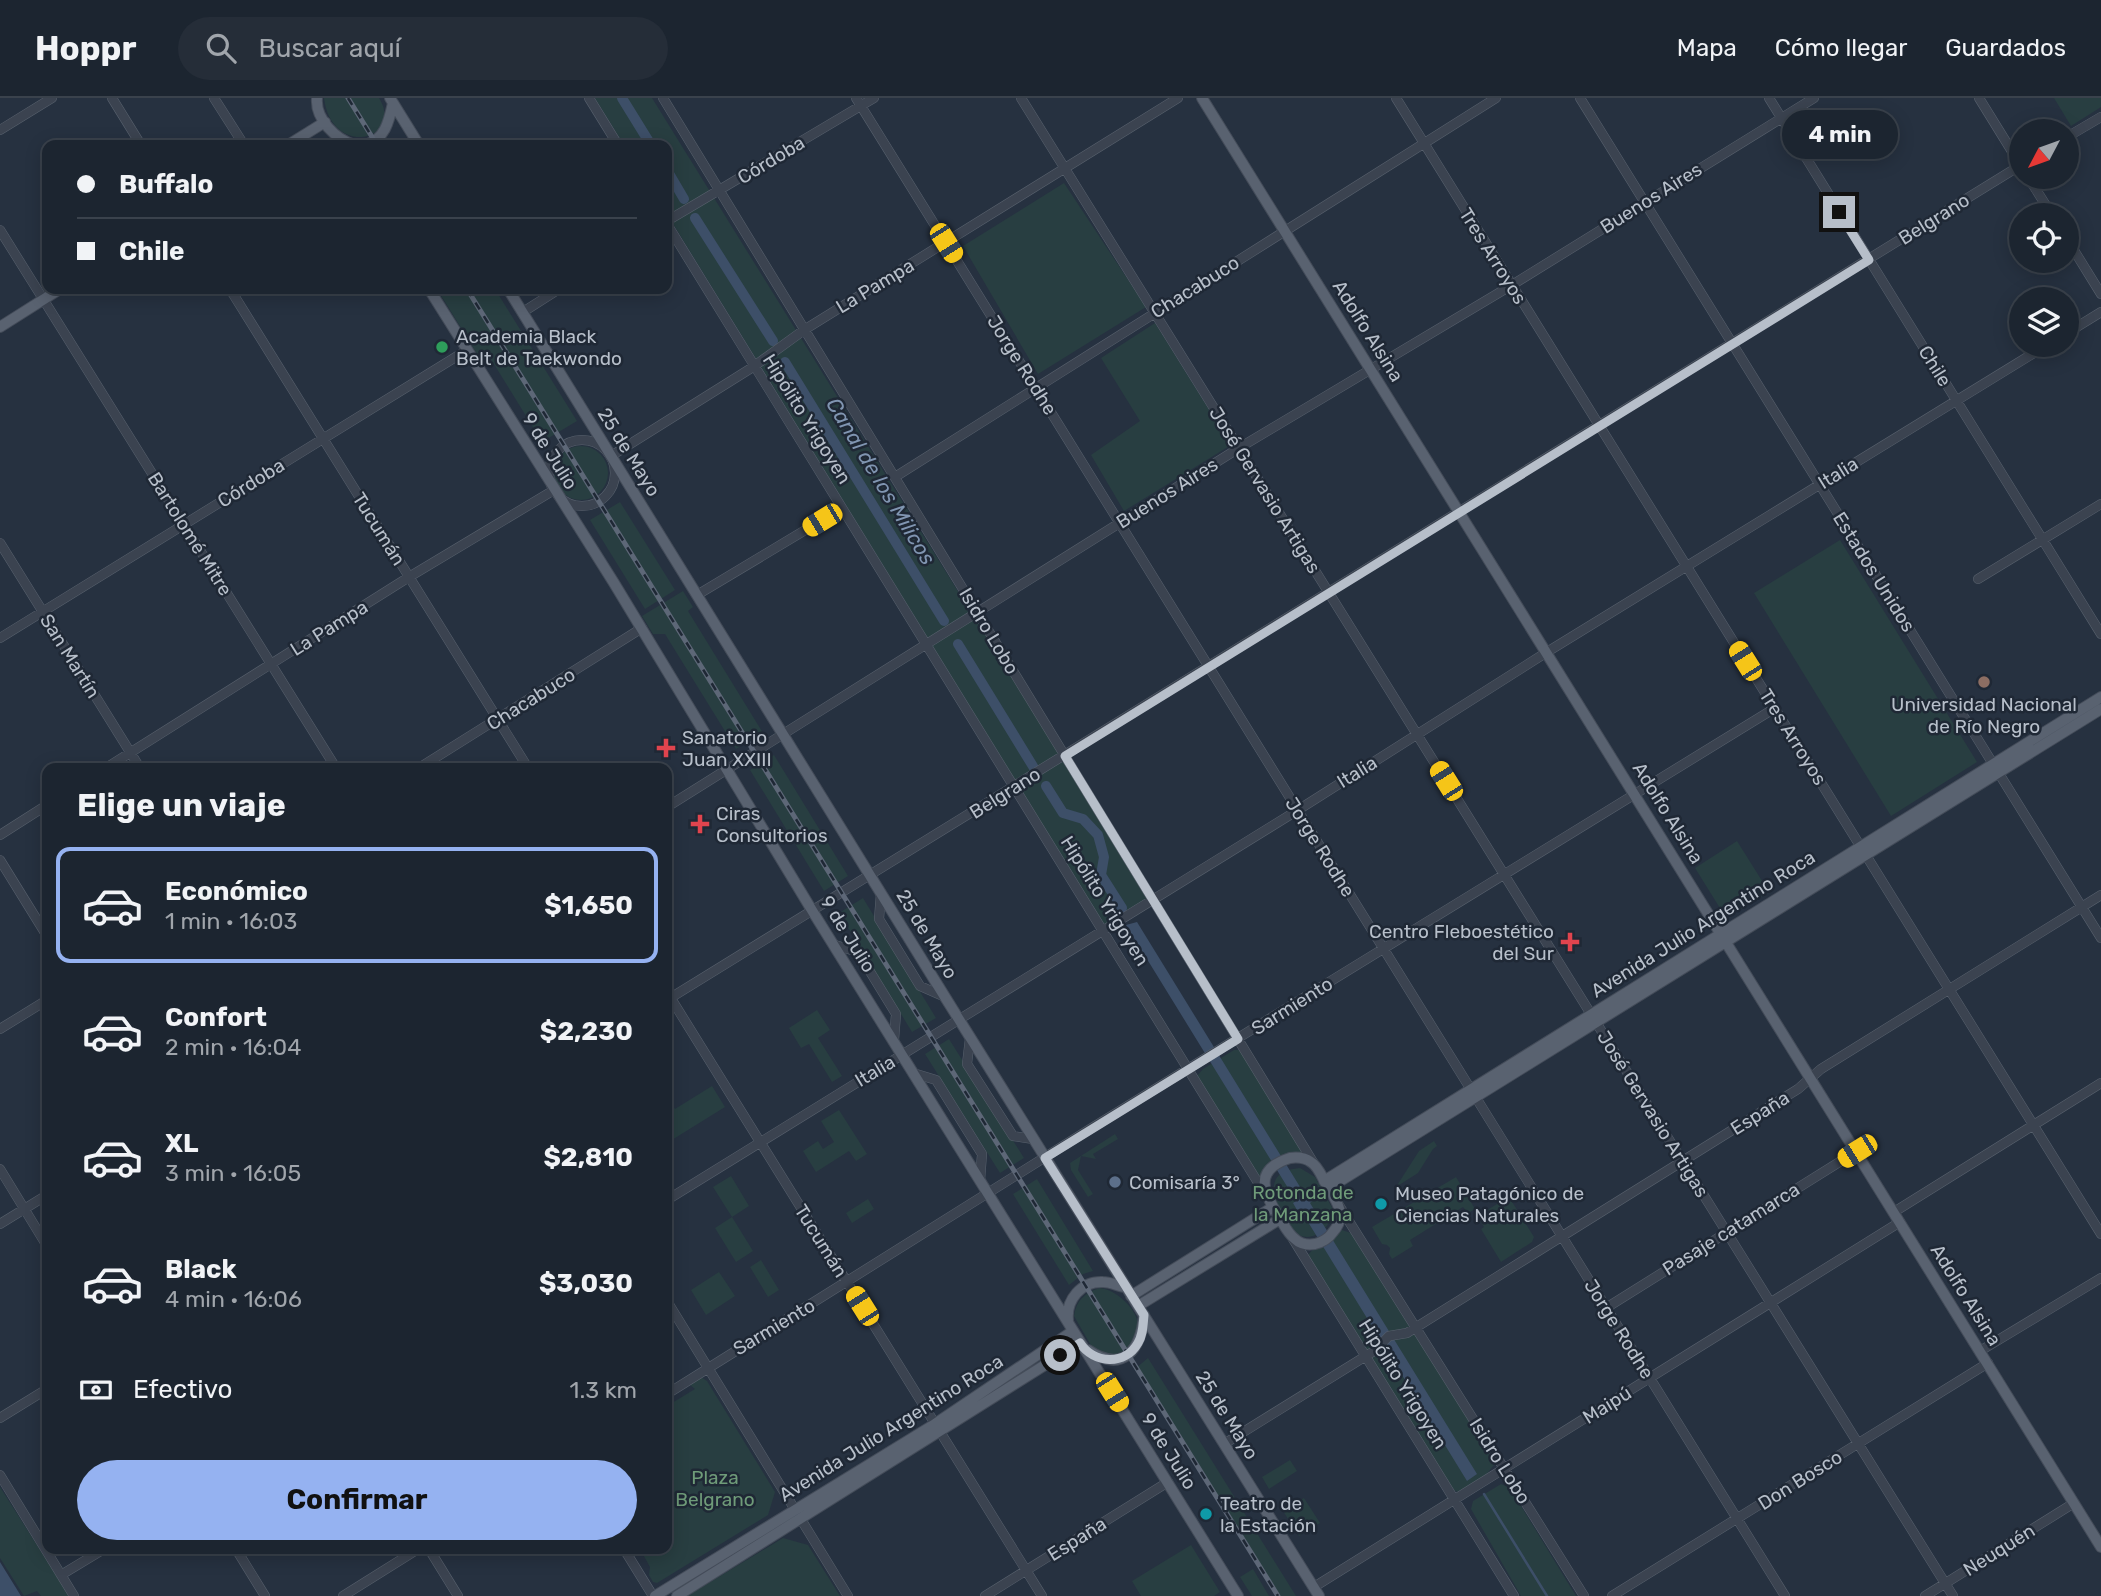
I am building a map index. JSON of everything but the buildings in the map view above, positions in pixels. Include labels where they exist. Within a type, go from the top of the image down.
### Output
[{"type":"main road","name":"Adolfo Alsina","points":[[1202,98],[2101,1547]]},
{"type":"main road","points":[[315,100],[325,122],[338,140]]},
{"type":"main road","points":[[377,140],[386,128],[391,101]]},
{"type":"main road","points":[[391,101],[416,140]]},
{"type":"main road","points":[[296,140],[325,122]]},
{"type":"main road","points":[[0,327],[52,294]]},
{"type":"main road","name":"9 de Julio","points":[[432,294],[642,628],[813,912],[1238,1596]]},
{"type":"main road","name":"25 de Mayo","points":[[511,294],[944,997],[1316,1592]]},
{"type":"main road","name":"Avenida Julio Argentino Roca","points":[[1996,769],[2101,697]]},
{"type":"main road","name":"Avenida Julio Argentino Roca","points":[[1326,1185],[1864,850],[1996,769],[2101,709]]},
{"type":"main road","points":[[1265,1195],[1264,1180],[1278,1163],[1296,1158],[1314,1164],[1339,1205],[1339,1223],[1332,1234],[1315,1244],[1302,1243],[1290,1235]]},
{"type":"main road","name":"Hipólito Yrigoyen","points":[[1265,1195],[1290,1235]]},
{"type":"main road","points":[[1071,1327],[1068,1308],[1085,1286],[1104,1282],[1128,1292],[1273,1207]]},
{"type":"main road","points":[[1082,1345],[1107,1360],[1128,1355],[1140,1340],[1141,1311],[1280,1219]]},
{"type":"main road","name":"Avenida Julio Argentino Roca","points":[[937,1427],[1071,1327]]},
{"type":"main road","name":"Avenida Julio Argentino Roca","points":[[677,1596],[937,1427],[1082,1345]]},
{"type":"main road","name":"Avenida Julio Argentino Roca","points":[[654,1596],[798,1515]]},
{"type":"street","points":[[0,130],[52,98]]},
{"type":"street","points":[[112,98],[138,140]]},
{"type":"street","points":[[214,98],[241,140]]},
{"type":"street","points":[[589,98],[615,140]]},
{"type":"street","name":"Isidro Lobo","points":[[663,98],[1314,1164]]},
{"type":"street","name":"Córdoba","points":[[672,220],[859,102],[874,98]]},
{"type":"street","name":"José Gervasio Artigas","points":[[1021,98],[1953,1596]]},
{"type":"street","name":"La Pampa","points":[[611,456],[753,367],[804,330],[1178,98]]},
{"type":"street","name":"Tres Arroyos","points":[[1396,98],[2101,1234]]},
{"type":"street","name":"Chacabuco","points":[[895,477],[1496,98]]},
{"type":"street","name":"Estados Unidos","points":[[1580,98],[2101,939]]},
{"type":"street","name":"Chile","points":[[1769,98],[2101,634]]},
{"type":"street","name":"Buenos Aires","points":[[672,804],[1239,448],[1512,285],[1814,98]]},
{"type":"street","points":[[1979,98],[2009,147]]},
{"type":"street","name":"Jorge Rodhe","points":[[859,102],[1785,1596]]},
{"type":"street","points":[[2079,130],[2101,117]]},
{"type":"street","name":"Belgrano","points":[[672,995],[813,912],[2009,173]]},
{"type":"street","name":"Bartolomé Mitre","points":[[0,230],[333,763]]},
{"type":"street","name":"Hipólito Yrigoyen","points":[[672,231],[1265,1195]]},
{"type":"street","points":[[2079,258],[2101,294]]},
{"type":"street","name":"Tucumán","points":[[233,294],[525,763]]},
{"type":"street","points":[[523,312],[551,294]]},
{"type":"street","points":[[2079,326],[2101,312]]},
{"type":"street","name":"Córdoba","points":[[0,638],[467,350]]},
{"type":"street","name":"Italia","points":[[672,1197],[1298,810],[1547,652],[2028,357]]},
{"type":"street","points":[[576,440],[589,440],[602,446],[611,456],[615,470],[613,485],[599,502],[585,506],[570,504],[554,490],[549,477],[551,462],[564,445],[576,440]]},
{"type":"street","name":"La Pampa","points":[[114,763],[409,577],[554,490]]},
{"type":"street","points":[[1978,579],[2101,504]]},
{"type":"street","points":[[697,596],[842,508]]},
{"type":"street","name":"San Martín","points":[[0,543],[137,763]]},
{"type":"street","name":"Chacabuco","points":[[427,763],[642,628]]},
{"type":"street","name":"Sarmiento","points":[[672,1391],[1775,708]]},
{"type":"street","points":[[0,835],[42,808]]},
{"type":"street","points":[[0,860],[42,928]]},
{"type":"street","name":"España","points":[[1365,1356],[1389,1336],[1407,1333],[1683,1162],[1798,1089],[1821,1069],[2101,895]]},
{"type":"street","points":[[835,945],[858,952],[897,1014],[894,1040]]},
{"type":"street","points":[[0,1029],[42,1003]]},
{"type":"street","name":"Tucumán","points":[[672,1003],[1042,1596]]},
{"type":"street","name":"Maipú","points":[[1316,1592],[1454,1500],[1770,1303],[2034,1125],[2101,1083]]},
{"type":"street","name":"Pasaje catamarca","points":[[1606,1308],[1857,1151]]},
{"type":"street","points":[[0,1169],[42,1238]]},
{"type":"street","points":[[0,1224],[42,1198]]},
{"type":"street","name":"Isidro Lobo","points":[[1339,1205],[1584,1596]]},
{"type":"street","name":"Hipólito Yrigoyen","points":[[1290,1235],[1514,1596]]},
{"type":"street","points":[[1980,1351],[2101,1278]]},
{"type":"street","points":[[672,1309],[848,1596]]},
{"type":"street","points":[[1224,1444],[1365,1356]]},
{"type":"street","name":"Don Bosco","points":[[1612,1596],[1988,1363]]},
{"type":"street","points":[[0,1418],[42,1392]]},
{"type":"street","points":[[0,1475],[42,1544]]},
{"type":"street","name":"España","points":[[985,1596],[1168,1482]]},
{"type":"street","name":"Neuquén","points":[[1925,1596],[2074,1503]]},
{"type":"street","points":[[48,1554],[74,1596]]},
{"type":"street","points":[[61,1575],[96,1554]]},
{"type":"street","points":[[239,1554],[265,1596]]},
{"type":"street","points":[[343,1596],[410,1554]]},
{"type":"street","points":[[432,1554],[458,1596]]},
{"type":"street","points":[[627,1554],[654,1596]]},
{"type":"green space","points":[[324,98],[379,98],[384,112],[382,124],[375,132],[364,137],[352,136],[340,130],[330,117]]},
{"type":"green space","points":[[595,98],[652,98],[1150,901],[1104,925],[672,222],[672,140],[621,140]]},
{"type":"green space","points":[[2054,98],[2101,98],[2101,107],[2079,121],[2067,119]]},
{"type":"green space","points":[[1064,183],[1146,307],[1038,374],[963,246]]},
{"type":"green space","points":[[440,294],[498,294],[577,421],[542,442],[489,356],[479,357]]},
{"type":"green space","points":[[1155,323],[1231,445],[1124,511],[1091,455],[1140,421],[1101,358]]},
{"type":"green space","points":[[581,446],[600,454],[608,473],[600,492],[581,500],[562,492],[554,473],[562,454]]},
{"type":"green space","points":[[620,502],[675,590],[645,609],[590,520]]},
{"type":"green space","points":[[1840,540],[1977,762],[1891,816],[1754,593]]},
{"type":"green space","points":[[683,591],[693,607],[688,611],[763,733],[736,749],[665,634],[653,634],[642,616]]},
{"type":"green space","points":[[774,755],[848,876],[824,891],[750,770]]},
{"type":"green space","points":[[1737,841],[1769,892],[1733,914],[1723,913],[1695,868]]},
{"type":"green space","points":[[863,898],[936,1018],[912,1032],[839,913]]},
{"type":"green space","points":[[817,1010],[830,1030],[818,1038],[842,1076],[832,1082],[809,1044],[801,1048],[789,1028]]},
{"type":"green space","points":[[949,1039],[1024,1158],[1000,1173],[925,1054]]},
{"type":"green space","points":[[1234,1050],[1240,1050],[1303,1152],[1260,1178],[1197,1076],[1203,1069]]},
{"type":"green space","points":[[712,1086],[725,1107],[672,1140],[672,1104],[675,1109]]},
{"type":"green space","points":[[839,1110],[867,1154],[856,1161],[849,1151],[816,1172],[803,1151],[818,1141],[823,1149],[834,1142],[821,1121]]},
{"type":"green space","points":[[1115,1134],[1118,1139],[1093,1154],[1096,1159],[1081,1156],[1078,1170],[1093,1194],[1088,1197],[1071,1170],[1070,1163]]},
{"type":"green space","points":[[1434,1141],[1437,1146],[1418,1173],[1396,1187],[1419,1151]]},
{"type":"green space","name":"Rotonda de la Manzana","points":[[1300,1168],[1315,1177],[1334,1211],[1323,1230],[1306,1237],[1293,1231],[1274,1193],[1278,1176]]},
{"type":"green space","points":[[731,1176],[749,1206],[732,1217],[713,1187]]},
{"type":"green space","points":[[1456,1177],[1475,1209],[1468,1213],[1463,1207],[1410,1240],[1413,1246],[1392,1259],[1390,1248],[1382,1244],[1372,1227]]},
{"type":"green space","points":[[1037,1179],[1093,1271],[1083,1274],[1069,1285],[1013,1194]]},
{"type":"green space","points":[[1509,1197],[1534,1237],[1532,1242],[1501,1262],[1481,1229],[1484,1227],[1477,1216]]},
{"type":"green space","points":[[868,1199],[874,1209],[852,1223],[846,1213]]},
{"type":"green space","points":[[732,1217],[753,1251],[736,1262],[715,1228]]},
{"type":"green space","points":[[1342,1230],[1351,1233],[1493,1458],[1494,1465],[1485,1476],[1458,1492],[1451,1489],[1308,1256],[1315,1248]]},
{"type":"green space","points":[[761,1260],[779,1290],[768,1297],[750,1267]]},
{"type":"green space","points":[[719,1272],[735,1296],[706,1315],[691,1290]]},
{"type":"green space","points":[[1100,1288],[1113,1292],[1126,1302],[1138,1322],[1138,1329],[1128,1349],[1113,1356],[1093,1349],[1074,1316],[1082,1298]]},
{"type":"green space","points":[[1148,1358],[1296,1596],[1278,1596],[1136,1368]]},
{"type":"green space","name":"Plaza Belgrano","points":[[701,1377],[707,1381],[775,1492],[768,1515],[657,1583],[653,1582],[649,1575],[650,1567],[643,1554],[672,1554],[672,1403],[695,1389],[689,1384]]},
{"type":"green space","points":[[1290,1460],[1297,1471],[1269,1489],[1262,1477]]},
{"type":"green space","points":[[1501,1484],[1510,1488],[1576,1596],[1521,1596],[1471,1509],[1473,1501]]},
{"type":"green space","points":[[0,1487],[68,1596],[41,1596],[37,1591],[24,1596],[0,1558]]},
{"type":"green space","points":[[1304,1498],[1320,1523],[1299,1536],[1283,1511]]},
{"type":"green space","points":[[783,1538],[808,1545],[840,1596],[687,1596]]},
{"type":"green space","points":[[1191,1545],[1220,1592],[1214,1596],[1141,1596],[1132,1581]]},
{"type":"green space","points":[[1253,1569],[1269,1596],[1252,1596],[1240,1577]]},
{"type":"water","points":[[1137,922],[1305,1195],[1312,1201],[1310,1203],[1477,1474],[1467,1481],[1300,1209],[1297,1210],[1293,1203],[1296,1201],[1126,925]]},
{"type":"water","points":[[0,1562],[21,1596],[0,1596]]},
{"type":"waterway","name":"Canal de los Milicos","points":[[622,98],[648,140]]},
{"type":"waterway","name":"Canal de los Milicos","points":[[672,179],[684,199]]},
{"type":"waterway","name":"Canal de los Milicos","points":[[695,218],[773,341]]},
{"type":"waterway","name":"Canal de los Milicos","points":[[785,362],[944,621]]},
{"type":"waterway","name":"Canal de los Milicos","points":[[958,644],[1034,768]]},
{"type":"waterway","name":"Canal de los Milicos","points":[[1046,786],[1063,813],[1083,819],[1098,835],[1104,857],[1101,875],[1122,908]]},
{"type":"waterway","name":"Canal de los Milicos","points":[[1484,1494],[1547,1596]]},
{"type":"railway","points":[[348,98],[374,140]]},
{"type":"railway","points":[[470,294],[1278,1596]]},
{"type":"place","name":"Academia Black Belt de Taekwondo","points":[[442,347]]},
{"type":"place","name":"Universidad Nacional de Río Negro","points":[[1984,682]]},
{"type":"place","name":"Sanatorio Juan XXIII","points":[[666,748]]},
{"type":"place","name":"Ciras Consultorios","points":[[700,824]]},
{"type":"place","name":"Centro Fleboestético del Sur","points":[[1570,942]]},
{"type":"place","name":"Comisaría 3°","points":[[1115,1182]]},
{"type":"place","name":"Museo Patagónico de Ciencias Naturales","points":[[1381,1204]]},
{"type":"place","name":"Teatro de la Estación","points":[[1206,1514]]},
{"type":"route","points":[[1060,1355],[1080,1343],[1083,1348],[1107,1360],[1122,1358],[1137,1346],[1144,1315],[1045,1158],[1238,1039],[1065,756],[1869,260],[1839,212]]}]
